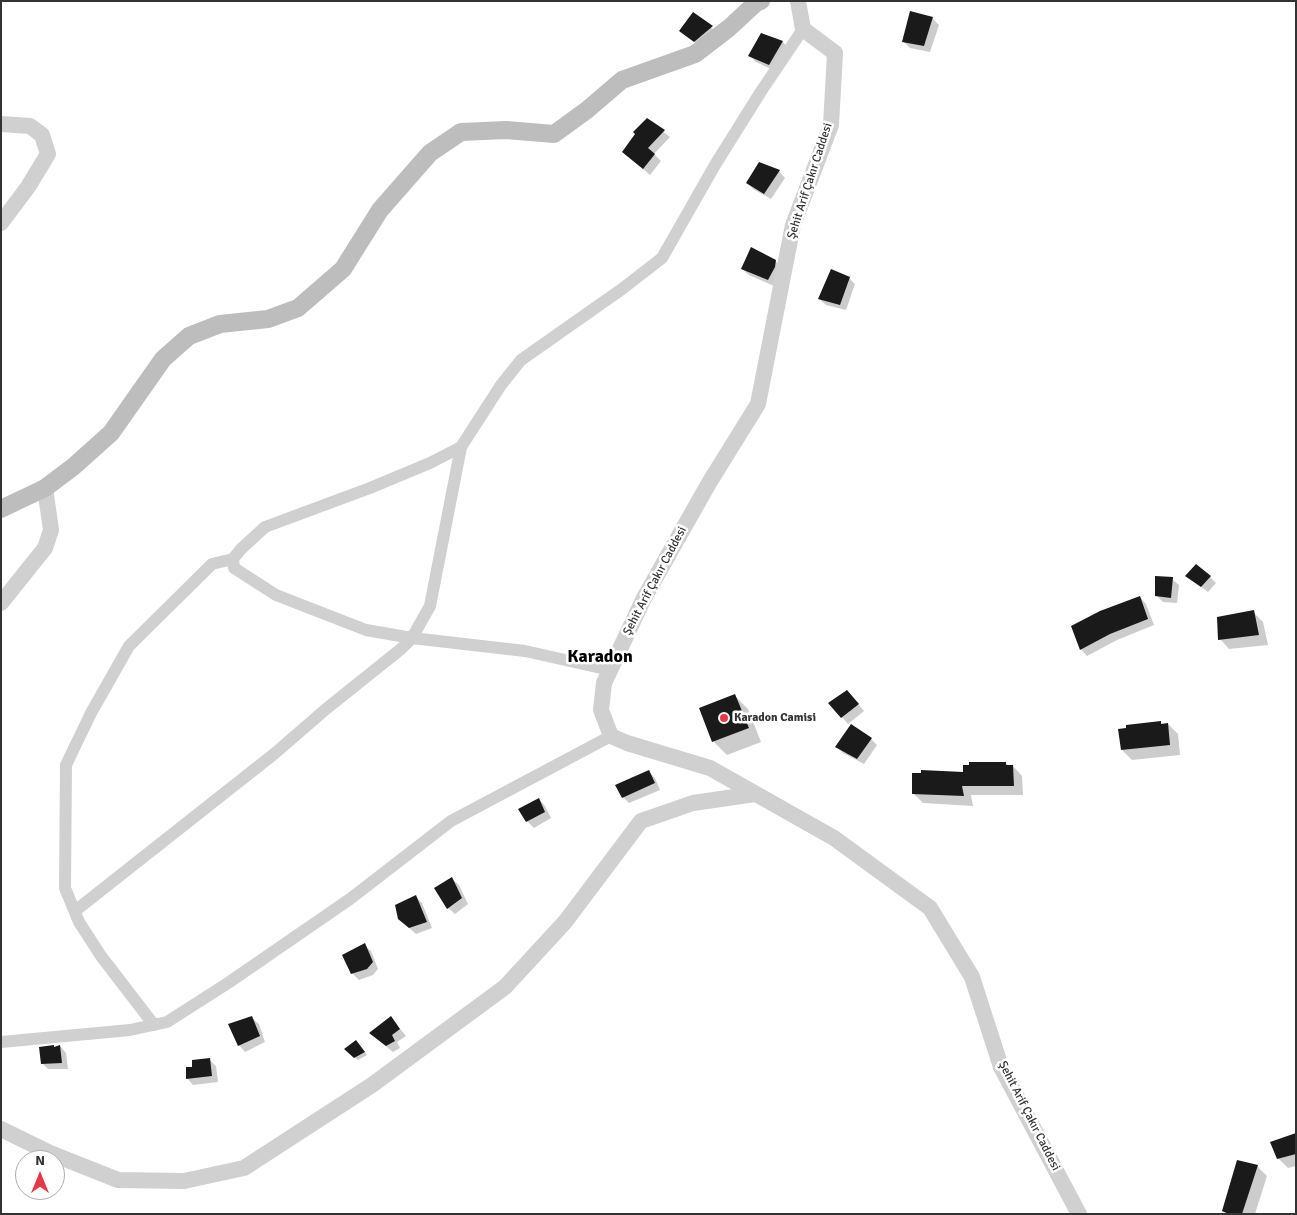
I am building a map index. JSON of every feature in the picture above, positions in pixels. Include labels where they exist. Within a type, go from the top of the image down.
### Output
[{"type":"main road","points":[[1,509],[46,488],[111,433],[163,359],[189,336],[220,324],[268,319],[298,308],[343,269],[380,210],[430,153],[437,148],[461,132],[506,130],[554,134],[587,110],[622,80],[696,54],[729,28],[756,3],[761,1]]},
{"type":"street","points":[[75,912],[274,754],[326,709],[402,649],[412,638],[430,606],[461,447],[501,385],[521,360],[622,289],[662,258],[715,165],[803,29],[798,1]]},
{"type":"street","name":"Şehit Arif Çakır Caddesi","points":[[803,29],[836,53],[831,125],[793,225],[758,404],[709,483],[644,598],[604,683],[601,710],[611,736],[627,743],[710,768],[834,838],[930,908],[972,977],[1002,1066],[1079,1214]]},
{"type":"street","points":[[1,124],[30,126],[42,135],[48,154],[1,223]]},
{"type":"street","points":[[154,1025],[101,956],[79,922],[65,888],[66,765],[91,713],[129,646],[212,564],[233,559],[241,548],[265,527],[370,488],[430,463],[461,447]]},
{"type":"street","points":[[1,602],[45,548],[51,530],[46,488]]},
{"type":"street","points":[[233,559],[234,568],[276,595],[366,630],[412,638],[525,651],[610,670]]},
{"type":"street","points":[[1,1042],[130,1030],[167,1022],[228,983],[350,898],[451,821],[611,736]]},
{"type":"street","points":[[1,1130],[50,1153],[118,1180],[184,1181],[244,1168],[372,1085],[505,987],[565,922],[641,821],[693,803],[755,794]]},
{"type":"building","points":[[910,11],[933,17],[924,46],[902,42]]},
{"type":"building","points":[[693,12],[713,26],[694,42],[679,31]]},
{"type":"building","points":[[761,33],[783,41],[769,65],[748,56]]},
{"type":"building","points":[[647,118],[665,130],[648,148],[655,154],[643,169],[622,152],[635,134],[633,132]]},
{"type":"building","points":[[759,162],[780,170],[764,194],[746,183]]},
{"type":"building","points":[[751,247],[776,260],[775,267],[768,280],[741,269]]},
{"type":"building","points":[[831,269],[850,277],[840,305],[818,299]]},
{"type":"building","points":[[1196,564],[1211,576],[1201,587],[1185,576]]},
{"type":"building","points":[[1155,576],[1173,577],[1171,598],[1155,596]]},
{"type":"building","points":[[1140,596],[1148,619],[1110,634],[1080,650],[1071,626],[1100,611]]},
{"type":"building","points":[[1254,610],[1259,635],[1218,640],[1217,617]]},
{"type":"building","points":[[847,690],[859,704],[841,718],[828,703]]},
{"type":"building","name":"Karadon Camisi","points":[[735,694],[749,728],[712,742],[699,708]]},
{"type":"building","points":[[1161,721],[1161,724],[1168,723],[1170,745],[1121,750],[1118,729],[1126,728],[1126,725]]},
{"type":"building","points":[[851,724],[872,738],[857,759],[835,747]]},
{"type":"building","points":[[969,762],[1006,762],[1006,765],[1013,765],[1014,786],[962,786],[964,796],[912,794],[912,773],[921,773],[921,770],[963,772],[963,765],[969,765]]},
{"type":"building","points":[[649,770],[655,783],[622,798],[615,785]]},
{"type":"building","points":[[539,798],[545,812],[526,822],[518,809]]},
{"type":"building","points":[[452,877],[462,898],[447,909],[434,888]]},
{"type":"building","points":[[416,895],[427,922],[409,928],[398,919],[395,905]]},
{"type":"building","points":[[365,943],[373,962],[367,969],[351,974],[342,955]]},
{"type":"building","points":[[252,1016],[260,1036],[238,1046],[228,1024]]},
{"type":"building","points":[[391,1016],[400,1029],[392,1035],[395,1041],[386,1046],[369,1033]]},
{"type":"building","points":[[356,1040],[365,1052],[354,1058],[344,1049]]},
{"type":"building","points":[[54,1045],[54,1047],[60,1045],[62,1063],[41,1064],[39,1047]]},
{"type":"building","points":[[210,1058],[212,1076],[186,1079],[186,1067],[192,1067],[192,1060]]},
{"type":"building","points":[[1296,1133],[1296,1154],[1277,1159],[1270,1142]]},
{"type":"building","points":[[1237,1160],[1258,1165],[1242,1214],[1229,1214],[1222,1211]]},
{"type":"place","name":"Karadon Camisi","points":[[724,718]]},
{"type":"district","name":"Karadon","points":[[600,657]]}]
